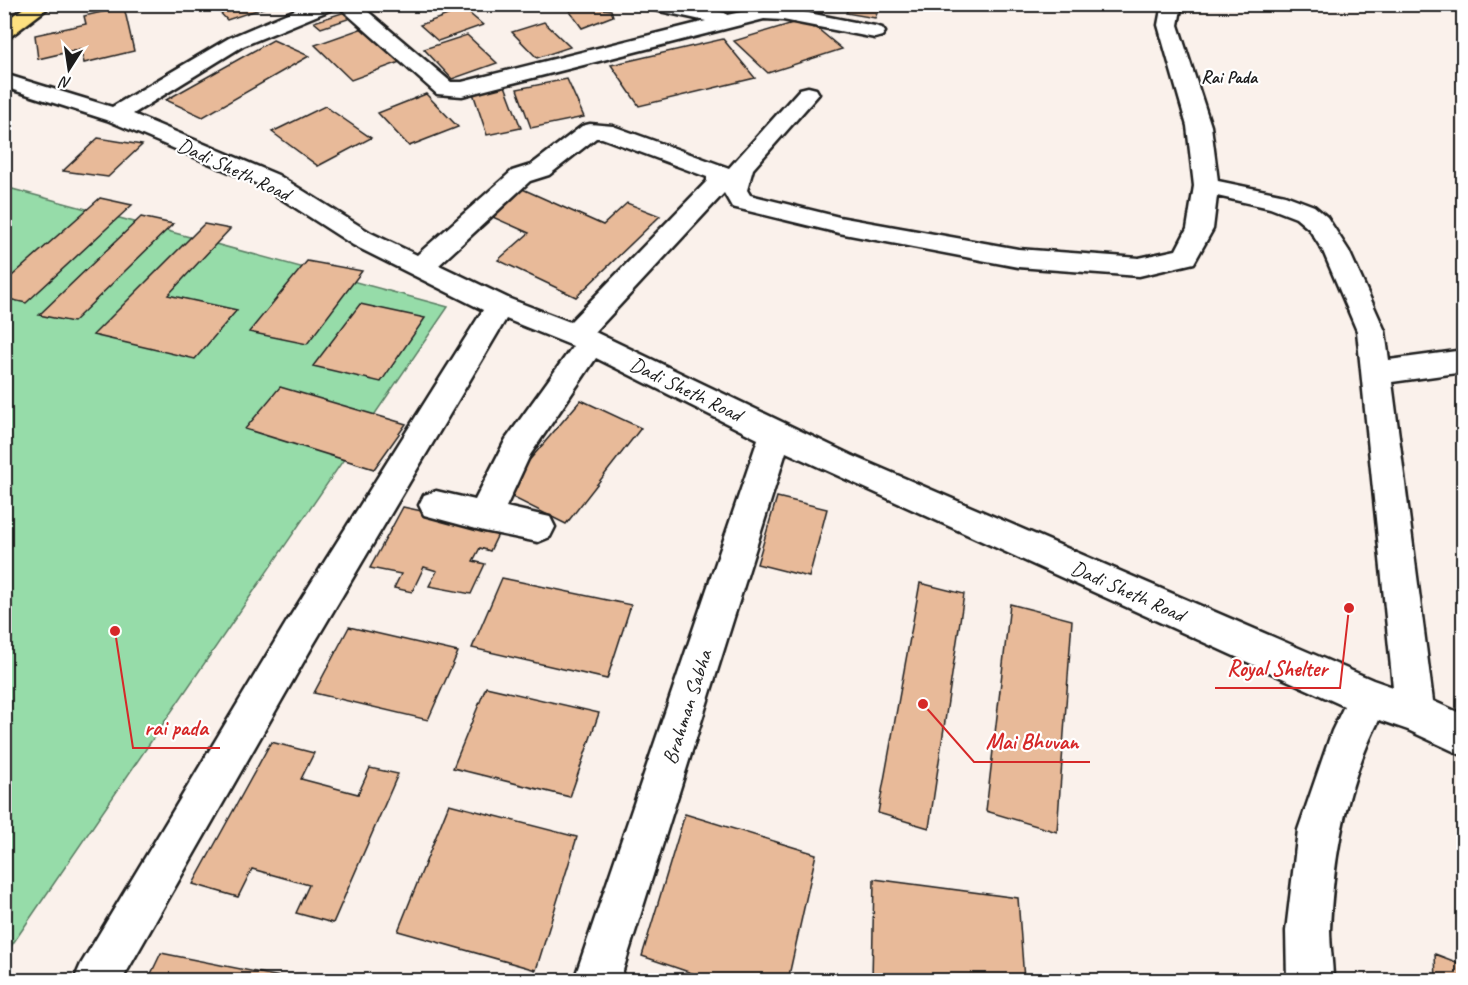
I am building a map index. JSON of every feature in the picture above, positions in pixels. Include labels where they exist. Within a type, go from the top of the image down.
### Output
[{"type":"main road","points":[[4,32],[43,4]]},
{"type":"street","points":[[115,115],[236,42],[328,4]]},
{"type":"street","points":[[346,4],[445,89],[462,89],[772,9],[830,15],[875,32]]},
{"type":"street","points":[[653,4],[718,17],[721,23]]},
{"type":"street","points":[[808,94],[741,167],[735,190],[741,201],[839,225],[953,248],[1018,258],[1139,267],[1185,257],[1200,229],[1206,186],[1199,126],[1168,25],[1172,4]]},
{"type":"street","name":"Dadi Sheth Road","points":[[4,80],[115,115],[269,180],[362,238],[500,306],[583,340],[842,465],[1370,698],[1415,713],[1464,736]]},
{"type":"street","points":[[420,267],[521,176],[540,170],[590,131],[605,131],[720,173],[719,183],[583,340],[568,374],[517,448],[484,517]]},
{"type":"street","points":[[1206,186],[1290,205],[1305,212],[1318,223],[1336,251],[1371,331],[1415,713]]},
{"type":"street","points":[[97,981],[305,625],[500,306]]},
{"type":"street","points":[[1376,373],[1464,361]]},
{"type":"street","name":"Brahman Sabha","points":[[597,981],[776,433]]},
{"type":"street","points":[[436,506],[538,527]]},
{"type":"street","points":[[1310,981],[1308,931],[1319,830],[1349,740],[1370,698]]},
{"type":"green space","points":[[5,187],[448,307],[5,955]]},
{"type":"building","points":[[212,4],[275,4],[227,20]]},
{"type":"building","points":[[712,4],[744,4],[739,12],[710,7]]},
{"type":"building","points":[[795,4],[827,4],[822,13],[794,8]]},
{"type":"building","points":[[850,4],[881,4],[875,18],[846,13]]},
{"type":"building","points":[[565,5],[611,10],[613,16],[582,28]]},
{"type":"building","points":[[124,7],[134,51],[84,63],[81,49],[38,59],[35,35],[86,24],[84,16]]},
{"type":"building","points":[[464,9],[483,25],[438,41],[420,25]]},
{"type":"building","points":[[345,12],[351,18],[321,28],[314,22]]},
{"type":"building","points":[[806,19],[842,49],[768,73],[734,41]]},
{"type":"building","points":[[544,22],[570,47],[537,58],[512,32]]},
{"type":"building","points":[[363,28],[400,62],[351,80],[315,45]]},
{"type":"building","points":[[467,35],[497,63],[452,79],[424,49]]},
{"type":"building","points":[[723,39],[755,78],[639,106],[611,65]]},
{"type":"building","points":[[273,40],[309,56],[203,117],[166,100]]},
{"type":"building","points":[[567,79],[584,117],[531,128],[517,89]]},
{"type":"building","points":[[504,83],[521,128],[487,135],[472,90]]},
{"type":"building","points":[[426,94],[458,127],[409,146],[378,113]]},
{"type":"building","points":[[325,106],[371,138],[318,166],[272,132]]},
{"type":"building","points":[[98,138],[142,145],[108,177],[63,171]]},
{"type":"building","points":[[518,187],[603,225],[627,203],[660,216],[576,297],[498,260],[529,233],[486,214]]},
{"type":"building","points":[[100,198],[132,205],[26,303],[4,298],[4,283]]},
{"type":"building","points":[[141,217],[173,224],[73,322],[39,315]]},
{"type":"building","points":[[204,224],[230,229],[168,295],[237,310],[195,359],[93,335]]},
{"type":"building","points":[[307,261],[362,271],[307,344],[249,332]]},
{"type":"building","points":[[360,304],[425,318],[381,382],[313,366]]},
{"type":"building","points":[[280,387],[406,424],[374,469],[245,429]]},
{"type":"building","points":[[581,400],[641,428],[566,524],[502,492]]},
{"type":"building","points":[[777,497],[827,509],[809,577],[757,564]]},
{"type":"building","points":[[403,507],[501,528],[490,551],[480,548],[473,561],[485,564],[471,594],[429,586],[437,571],[424,567],[412,592],[394,588],[401,574],[370,568]]},
{"type":"building","points":[[502,578],[631,605],[607,679],[472,648]]},
{"type":"building","points":[[920,583],[964,594],[929,828],[878,813]]},
{"type":"building","points":[[1010,604],[1072,620],[1057,832],[986,811]]},
{"type":"building","points":[[349,627],[458,652],[428,720],[314,693]]},
{"type":"building","points":[[486,687],[599,713],[570,797],[453,768]]},
{"type":"building","points":[[271,742],[314,753],[301,779],[358,794],[370,768],[398,774],[333,923],[296,913],[309,885],[252,869],[238,897],[193,884]]},
{"type":"building","points":[[449,804],[577,837],[536,970],[398,931]]},
{"type":"building","points":[[685,814],[816,854],[788,980],[712,980],[642,956]]},
{"type":"building","points":[[874,879],[1018,898],[1024,980],[872,980]]},
{"type":"building","points":[[161,953],[295,980],[148,980]]},
{"type":"building","points":[[1435,954],[1464,965],[1464,980],[1436,980]]},
{"type":"place","name":"Royal Shelter","points":[[1349,608]]},
{"type":"place","name":"rai pada","points":[[115,631]]},
{"type":"place","name":"Mai Bhuvan","points":[[923,704]]},
{"type":"district","name":"Rai Pada","points":[[1229,77]]}]
